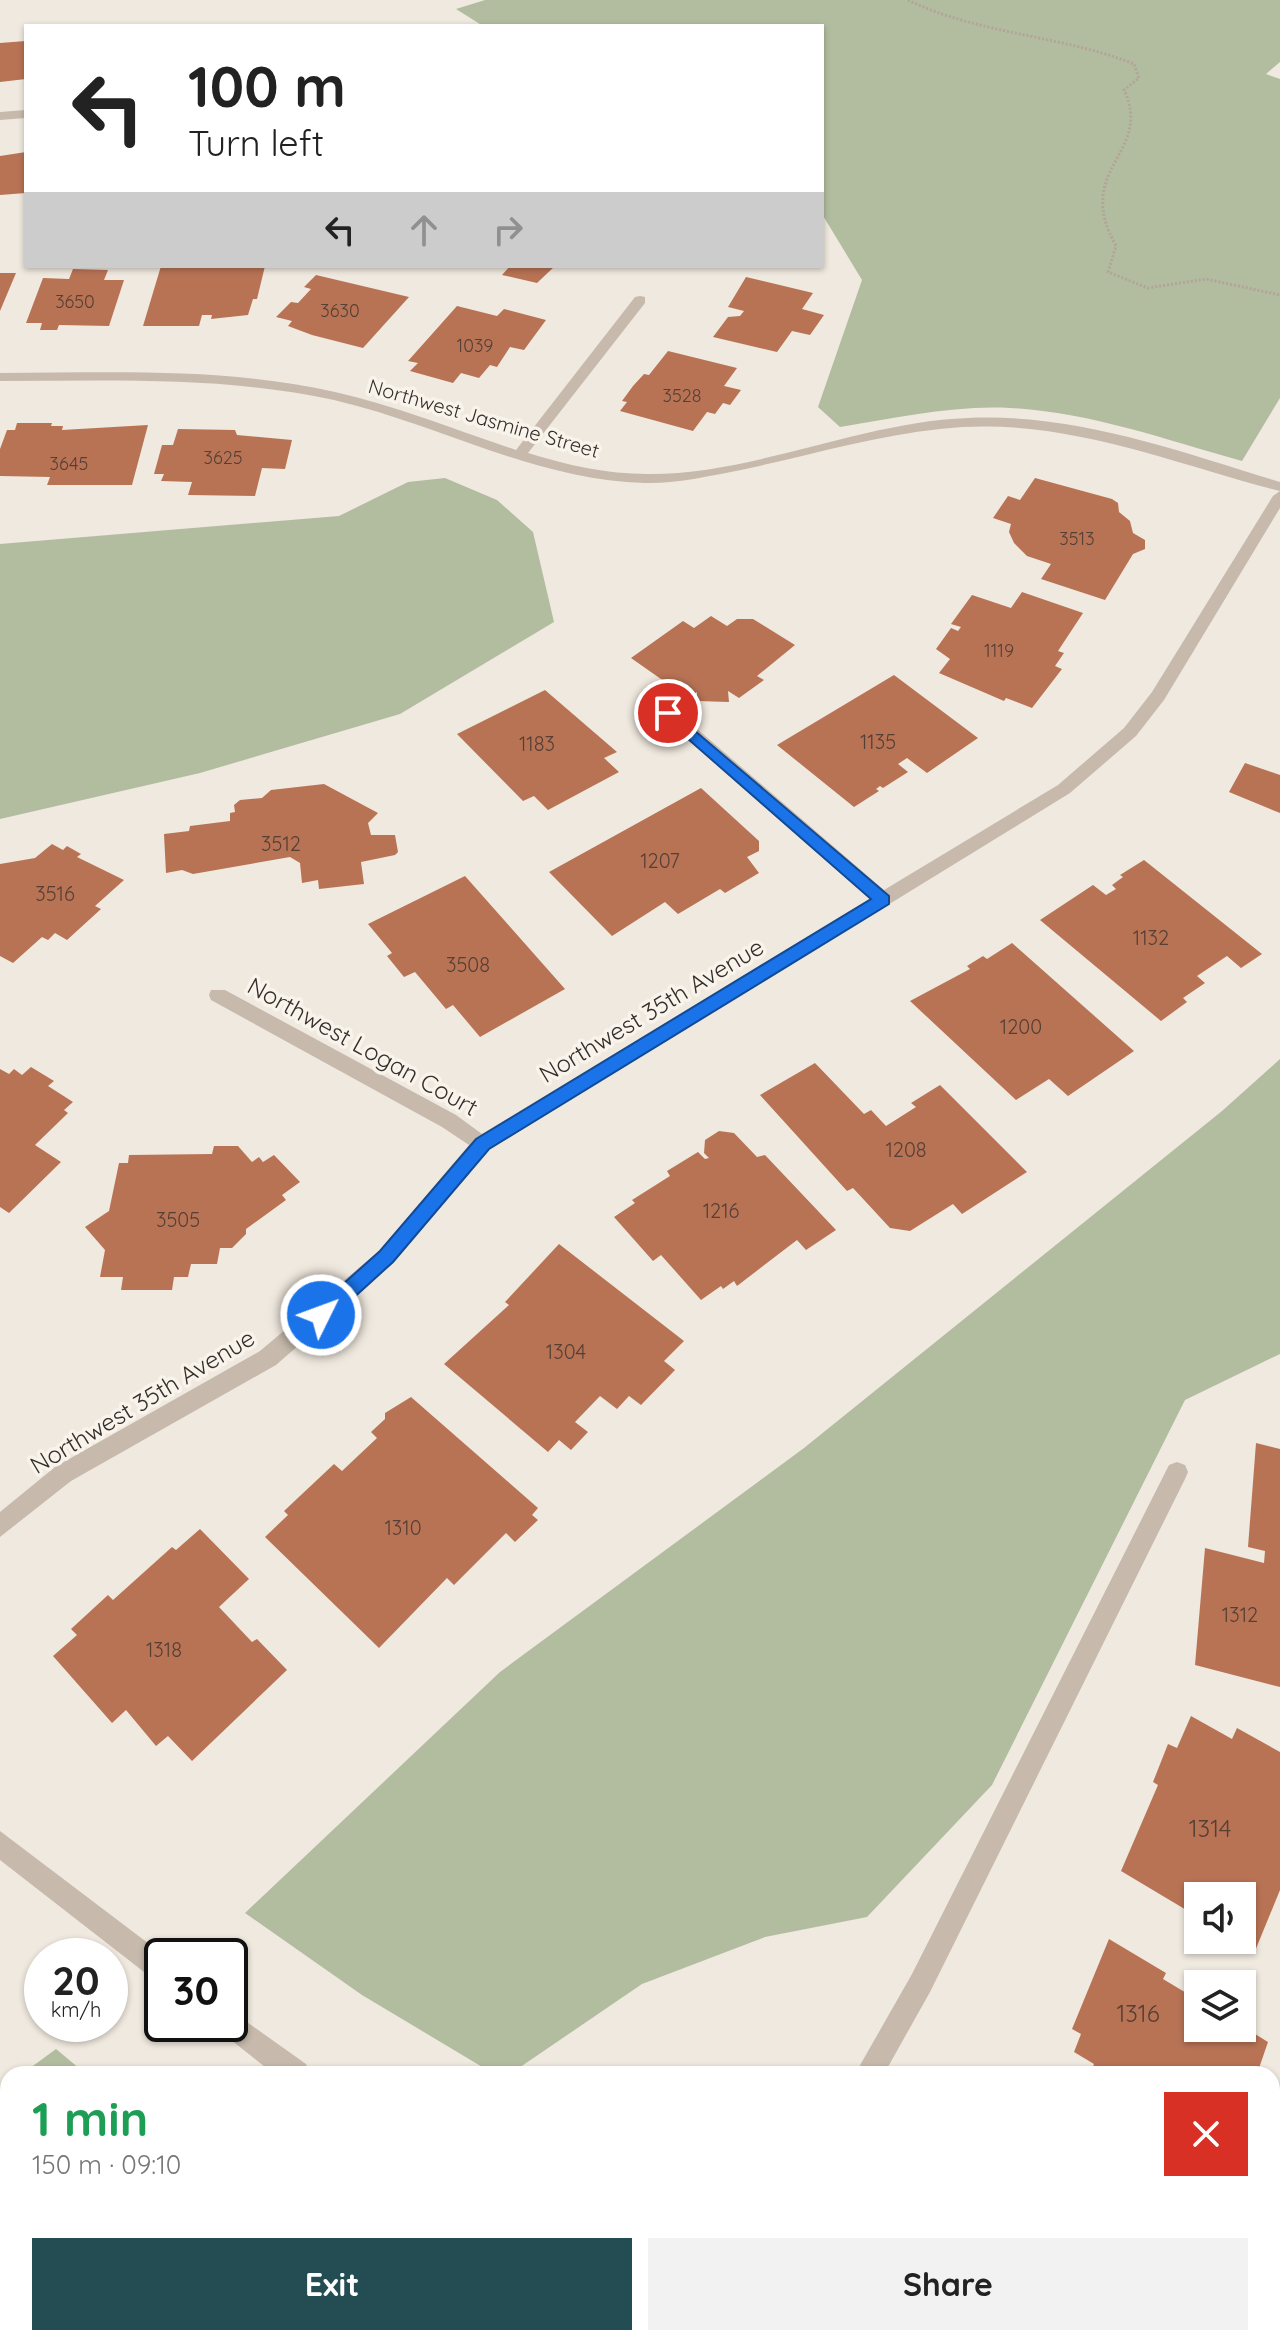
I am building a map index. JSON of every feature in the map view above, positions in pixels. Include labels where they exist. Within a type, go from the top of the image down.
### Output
[{"type":"street","points":[[0,116],[24,114]]},
{"type":"street","points":[[520,454],[640,300]]},
{"type":"street","name":"Northwest Jasmine Street","points":[[0,377],[177,378],[269,384],[352,401],[520,454],[615,477],[675,477],[932,426],[1025,421],[1118,438],[1280,487]]},
{"type":"street","name":"Northwest 35th Avenue","points":[[0,1526],[63,1474],[268,1358],[386,1257],[482,1144],[1064,789],[1130,732],[1194,643],[1280,496]]},
{"type":"street","points":[[668,713],[883,900]]},
{"type":"street","name":"Northwest Logan Court","points":[[218,995],[449,1121],[482,1144]]},
{"type":"street","points":[[874,2066],[921,1983],[1177,1472]]},
{"type":"street","points":[[0,1844],[144,1956]]},
{"type":"street","points":[[248,2037],[286,2066]]},
{"type":"path","points":[[908,0],[934,13],[1092,47],[1134,64],[1139,78],[1124,90],[1133,109],[1132,123],[1098,205],[1103,228],[1116,246],[1108,272],[1148,288],[1206,279],[1280,295]]},
{"type":"green space","points":[[485,0],[1280,0],[1280,62],[1266,74],[1280,79],[1280,398],[1242,461],[1098,421],[1010,408],[946,410],[840,427],[818,407],[862,280],[824,217],[824,24],[480,24],[456,9]]},
{"type":"green space","points":[[445,478],[497,500],[533,532],[554,622],[400,714],[200,773],[0,819],[0,544],[339,516],[408,482]]},
{"type":"green space","points":[[1280,1059],[1280,1354],[1185,1400],[992,1785],[867,1917],[765,1937],[642,1984],[522,2066],[481,2066],[362,1995],[245,1913],[500,1672],[804,1448],[1222,1111]]},
{"type":"green space","points":[[56,2049],[76,2066],[33,2066]]},
{"type":"building","points":[[24,41],[24,79],[0,82],[0,43]]},
{"type":"building","points":[[24,152],[24,193],[0,195],[0,156]]},
{"type":"building","points":[[160,268],[265,268],[257,299],[253,299],[248,315],[211,319],[212,315],[202,315],[199,326],[143,326]]},
{"type":"building","points":[[508,268],[553,268],[537,283],[502,275]]},
{"type":"building","points":[[73,269],[108,270],[104,280],[124,280],[109,326],[59,325],[57,330],[40,330],[42,323],[26,323],[43,278],[69,279]]},
{"type":"building","points":[[0,273],[16,273],[0,311]]},
{"type":"building","points":[[316,275],[409,297],[363,348],[312,335],[288,326],[292,321],[276,317],[291,302],[298,303],[311,289],[304,287]]},
{"type":"building","points":[[746,277],[813,293],[802,309],[824,315],[810,335],[792,331],[777,352],[713,337],[728,317],[740,316],[744,311],[728,307]]},
{"type":"building","points":[[457,306],[497,316],[504,309],[546,320],[524,350],[510,347],[497,367],[490,365],[479,378],[461,373],[453,383],[410,371],[418,363],[408,361]]},
{"type":"building","points":[[668,351],[737,368],[724,386],[741,390],[730,405],[723,403],[715,414],[707,412],[693,431],[620,411],[627,402],[622,401],[633,386],[644,374],[649,375]]},
{"type":"building","points":[[17,423],[52,423],[51,426],[63,426],[62,430],[148,425],[132,485],[47,485],[50,477],[0,476],[0,449],[7,430],[15,430]]},
{"type":"building","points":[[178,429],[235,430],[237,435],[292,440],[285,469],[262,468],[255,496],[188,495],[192,482],[161,481],[164,474],[154,474],[162,445],[173,445]]},
{"type":"building","points":[[1035,478],[1112,499],[1118,503],[1119,512],[1130,521],[1133,533],[1145,540],[1145,549],[1133,554],[1105,600],[1041,579],[1051,564],[1027,556],[1014,543],[1009,532],[1011,524],[993,518],[1008,496],[1020,500]]},
{"type":"building","points":[[1022,592],[1083,613],[1058,651],[1064,653],[1055,666],[1062,669],[1032,708],[1006,698],[1004,701],[939,673],[950,659],[936,649],[951,628],[958,631],[961,627],[951,624],[972,595],[1011,608]]},
{"type":"building","points":[[711,616],[727,626],[737,619],[753,619],[795,645],[757,676],[764,680],[739,698],[728,691],[729,702],[697,701],[697,692],[688,698],[631,658],[683,621],[694,628]]},
{"type":"building","points":[[894,675],[978,738],[927,773],[907,758],[898,764],[908,772],[883,788],[880,786],[876,789],[879,791],[854,807],[777,745]]},
{"type":"building","points":[[545,690],[617,752],[604,758],[619,772],[548,810],[534,796],[523,801],[457,734]]},
{"type":"building","points":[[1245,763],[1280,775],[1280,813],[1229,792]]},
{"type":"building","points":[[324,784],[378,813],[368,823],[371,835],[395,835],[398,852],[395,855],[361,862],[364,884],[319,889],[318,880],[302,883],[300,863],[290,857],[193,874],[182,870],[166,873],[164,834],[189,831],[190,826],[230,821],[230,813],[235,812],[234,805],[240,800],[262,798],[271,790]]},
{"type":"building","points":[[701,788],[759,841],[759,851],[747,857],[759,873],[725,893],[720,889],[678,914],[665,902],[612,936],[549,872]]},
{"type":"building","points":[[52,844],[63,850],[67,846],[81,854],[77,857],[124,880],[95,906],[101,909],[67,940],[55,933],[48,940],[42,937],[13,963],[0,956],[0,864],[35,858]]},
{"type":"building","points":[[1144,860],[1262,954],[1241,968],[1227,956],[1197,976],[1205,983],[1183,998],[1187,1002],[1161,1021],[1040,920],[1093,885],[1106,895],[1116,889],[1112,885],[1123,877],[1120,875]]},
{"type":"building","points":[[465,876],[565,989],[480,1037],[453,1005],[446,1009],[415,972],[404,977],[387,956],[392,953],[368,924]]},
{"type":"building","points":[[1012,943],[1134,1051],[1068,1096],[1049,1079],[1016,1100],[910,1001],[970,969],[967,966],[983,956],[987,959]]},
{"type":"building","points":[[815,1063],[864,1114],[871,1110],[886,1126],[916,1107],[911,1103],[940,1085],[1027,1172],[962,1214],[953,1204],[910,1231],[890,1228],[853,1188],[847,1191],[760,1095]]},
{"type":"building","points":[[31,1067],[54,1081],[48,1086],[73,1102],[64,1110],[68,1113],[35,1145],[61,1162],[9,1213],[0,1207],[0,1069],[9,1074],[14,1069],[22,1075]]},
{"type":"building","points":[[719,1131],[734,1133],[757,1157],[765,1155],[836,1230],[806,1250],[797,1240],[737,1286],[734,1281],[723,1289],[721,1286],[701,1300],[661,1255],[653,1261],[614,1217],[635,1203],[632,1200],[670,1176],[667,1171],[698,1152],[705,1159],[709,1158],[704,1153],[705,1140]]},
{"type":"building","points":[[214,1146],[238,1146],[252,1162],[259,1157],[263,1162],[274,1155],[300,1182],[282,1195],[286,1200],[246,1229],[246,1234],[232,1248],[220,1248],[217,1264],[191,1264],[188,1277],[174,1277],[172,1290],[121,1290],[123,1277],[100,1277],[105,1250],[85,1227],[109,1211],[119,1163],[128,1163],[129,1155],[212,1154]]},
{"type":"building","points":[[559,1244],[684,1341],[664,1361],[675,1370],[641,1405],[629,1396],[617,1409],[600,1396],[575,1422],[588,1432],[571,1450],[559,1440],[548,1452],[444,1364],[509,1305],[505,1302]]},
{"type":"building","points":[[411,1397],[538,1508],[532,1515],[538,1520],[515,1542],[506,1533],[454,1585],[447,1578],[379,1648],[265,1537],[288,1515],[284,1511],[334,1464],[342,1471],[377,1438],[371,1432],[385,1419],[385,1413]]},
{"type":"building","points":[[1256,1443],[1280,1449],[1280,1687],[1195,1665],[1205,1548],[1264,1563],[1265,1551],[1248,1547]]},
{"type":"building","points":[[200,1529],[249,1579],[219,1607],[252,1642],[257,1639],[287,1670],[192,1761],[168,1736],[156,1746],[126,1710],[112,1723],[53,1656],[77,1635],[71,1629],[108,1595],[113,1600],[172,1547],[176,1550]]},
{"type":"building","points":[[1191,1716],[1232,1739],[1237,1728],[1280,1752],[1280,1890],[1256,1949],[1256,1882],[1184,1882],[1184,1909],[1121,1871],[1158,1785],[1153,1782],[1168,1744],[1177,1748]]},
{"type":"building","points":[[1109,1939],[1166,1973],[1163,1979],[1184,1992],[1184,2042],[1256,2042],[1256,2035],[1268,2042],[1260,2066],[1093,2066],[1074,2052],[1081,2034],[1072,2029]]},
{"type":"route","points":[[321,1315],[386,1257],[482,1144],[883,900],[668,713]]}]
